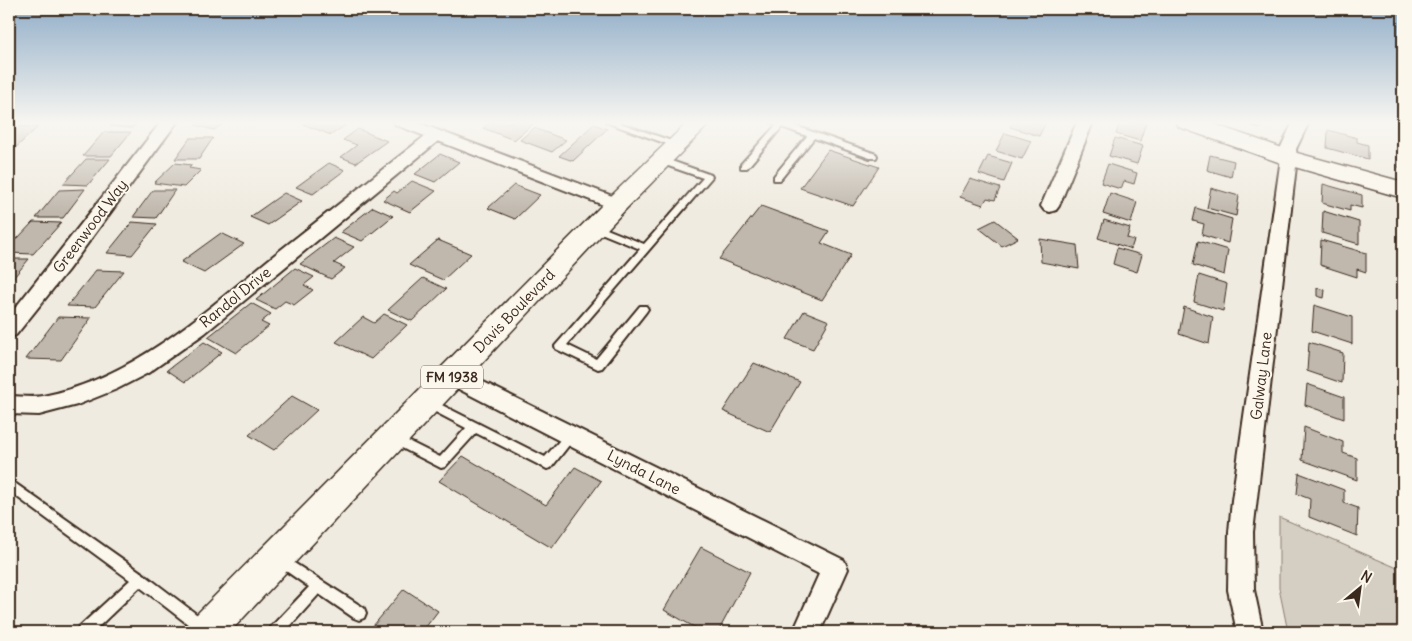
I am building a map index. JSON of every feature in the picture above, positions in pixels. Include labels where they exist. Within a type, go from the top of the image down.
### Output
[{"type":"main road","name":"Davis Boulevard","points":[[206,631],[668,152]]},
{"type":"main road","points":[[1272,152],[1403,190]]},
{"type":"street","name":"Greenwood Way","points":[[9,330],[146,152]]},
{"type":"street","name":"Randol Drive","points":[[9,405],[41,406],[74,398],[110,384],[146,363],[191,333],[415,152]]},
{"type":"street","points":[[480,152],[617,204]]},
{"type":"street","points":[[1050,206],[1073,152]]},
{"type":"street","name":"Galway Lane","points":[[1250,632],[1241,590],[1242,524],[1288,152]]},
{"type":"street","name":"Lynda Lane","points":[[453,376],[835,569],[806,632]]},
{"type":"lane","points":[[643,309],[598,365],[560,346],[708,178],[668,152]]},
{"type":"lane","points":[[744,166],[755,152]]},
{"type":"lane","points":[[777,178],[798,152]]},
{"type":"lane","points":[[861,152],[873,156]]},
{"type":"lane","points":[[594,227],[646,248]]},
{"type":"lane","points":[[427,403],[547,464],[571,435]]},
{"type":"lane","points":[[393,438],[441,463],[474,427]]},
{"type":"lane","points":[[9,484],[140,579],[206,631]]},
{"type":"lane","points":[[277,558],[359,613]]},
{"type":"lane","points":[[84,632],[140,579]]},
{"type":"lane","points":[[276,632],[318,586]]},
{"type":"shaded area","points":[[1279,517],[1395,567],[1403,564],[1403,632],[1288,632],[1279,588]]},
{"type":"building","points":[[87,152],[114,152],[111,156],[83,156]]},
{"type":"building","points":[[180,152],[204,152],[199,159],[175,159]]},
{"type":"building","points":[[348,152],[372,152],[356,163],[341,157]]},
{"type":"building","points":[[563,152],[583,152],[573,161],[559,156]]},
{"type":"building","points":[[827,152],[834,152],[879,167],[853,206],[800,188]]},
{"type":"building","points":[[999,152],[1026,152],[1022,159]]},
{"type":"building","points":[[1110,152],[1141,152],[1137,164],[1109,156]]},
{"type":"building","points":[[1342,152],[1368,152],[1368,159]]},
{"type":"building","points":[[1398,153],[1403,155],[1403,169],[1398,167]]},
{"type":"building","points":[[440,154],[459,162],[435,182],[415,174]]},
{"type":"building","points":[[1210,155],[1234,161],[1231,177],[1207,170]]},
{"type":"building","points":[[988,156],[1012,163],[1004,182],[979,174]]},
{"type":"building","points":[[86,159],[110,159],[88,185],[63,184]]},
{"type":"building","points":[[175,163],[192,165],[189,168],[201,170],[184,187],[154,183]]},
{"type":"building","points":[[329,163],[345,170],[313,194],[296,187]]},
{"type":"building","points":[[1108,164],[1137,173],[1134,184],[1124,181],[1121,189],[1101,183]]},
{"type":"building","points":[[970,179],[1000,188],[995,200],[987,198],[983,205],[960,197]]},
{"type":"building","points":[[412,181],[436,191],[410,212],[383,200],[394,191],[397,193]]},
{"type":"building","points":[[1323,184],[1362,195],[1362,208],[1350,205],[1350,211],[1322,203]]},
{"type":"building","points":[[514,185],[540,195],[515,219],[488,208]]},
{"type":"building","points":[[1211,188],[1239,196],[1236,216],[1207,208]]},
{"type":"building","points":[[85,189],[63,218],[36,218],[59,190]]},
{"type":"building","points":[[153,190],[175,190],[156,218],[133,217]]},
{"type":"building","points":[[284,193],[302,201],[268,225],[250,217]]},
{"type":"building","points":[[1110,193],[1137,202],[1131,223],[1103,214]]},
{"type":"building","points":[[761,206],[829,231],[821,243],[851,255],[822,300],[719,259]]},
{"type":"building","points":[[373,207],[393,216],[362,241],[341,232]]},
{"type":"building","points":[[1196,208],[1232,219],[1228,243],[1202,235],[1204,224],[1193,221]]},
{"type":"building","points":[[1323,211],[1359,222],[1359,244],[1322,233]]},
{"type":"building","points":[[995,220],[1018,238],[1002,246],[979,228]]},
{"type":"building","points":[[1104,220],[1130,228],[1127,238],[1134,240],[1131,249],[1098,238]]},
{"type":"building","points":[[33,222],[61,223],[33,254],[9,253],[9,241],[11,238],[17,239]]},
{"type":"building","points":[[132,222],[157,224],[132,255],[107,253]]},
{"type":"building","points":[[221,233],[244,244],[204,273],[181,262]]},
{"type":"building","points":[[334,238],[354,247],[334,263],[345,268],[331,279],[300,264]]},
{"type":"building","points":[[1040,239],[1077,245],[1079,269],[1041,262]]},
{"type":"building","points":[[438,240],[471,254],[443,280],[409,265]]},
{"type":"building","points":[[1321,240],[1366,253],[1366,272],[1357,269],[1357,277],[1320,265]]},
{"type":"building","points":[[1198,241],[1228,250],[1224,275],[1193,265]]},
{"type":"building","points":[[1117,248],[1142,255],[1137,272],[1113,264]]},
{"type":"building","points":[[9,259],[29,259],[9,283]]},
{"type":"building","points":[[295,268],[314,277],[304,285],[313,290],[294,305],[285,301],[275,309],[256,300]]},
{"type":"building","points":[[96,270],[124,271],[95,307],[67,306]]},
{"type":"building","points":[[1199,275],[1227,284],[1223,311],[1194,302]]},
{"type":"building","points":[[423,278],[446,289],[412,321],[388,310]]},
{"type":"building","points":[[1317,288],[1325,290],[1324,298],[1317,296]]},
{"type":"building","points":[[251,303],[271,314],[261,322],[269,326],[236,353],[208,337]]},
{"type":"building","points":[[1314,305],[1352,317],[1352,344],[1312,331]]},
{"type":"building","points":[[1184,307],[1213,317],[1209,344],[1179,334]]},
{"type":"building","points":[[804,311],[829,321],[813,349],[787,339]]},
{"type":"building","points":[[384,314],[407,325],[371,359],[336,342],[363,317],[374,323]]},
{"type":"building","points":[[58,317],[91,318],[61,360],[26,359]]},
{"type":"building","points":[[204,342],[222,352],[185,382],[167,370]]},
{"type":"building","points":[[1309,342],[1343,353],[1342,383],[1307,371]]},
{"type":"building","points":[[754,363],[800,382],[770,432],[723,411]]},
{"type":"building","points":[[1307,384],[1344,397],[1344,419],[1305,405]]},
{"type":"building","points":[[292,396],[317,410],[274,450],[249,435]]},
{"type":"building","points":[[1304,427],[1343,442],[1343,453],[1357,458],[1357,480],[1302,460]]},
{"type":"building","points":[[463,456],[546,505],[575,467],[601,481],[552,548],[439,481]]},
{"type":"building","points":[[1299,473],[1344,490],[1344,503],[1358,508],[1357,536],[1309,517],[1310,499],[1297,494]]},
{"type":"building","points":[[701,547],[750,572],[718,632],[703,632],[664,610]]},
{"type":"building","points":[[404,589],[438,611],[422,632],[368,632]]}]
